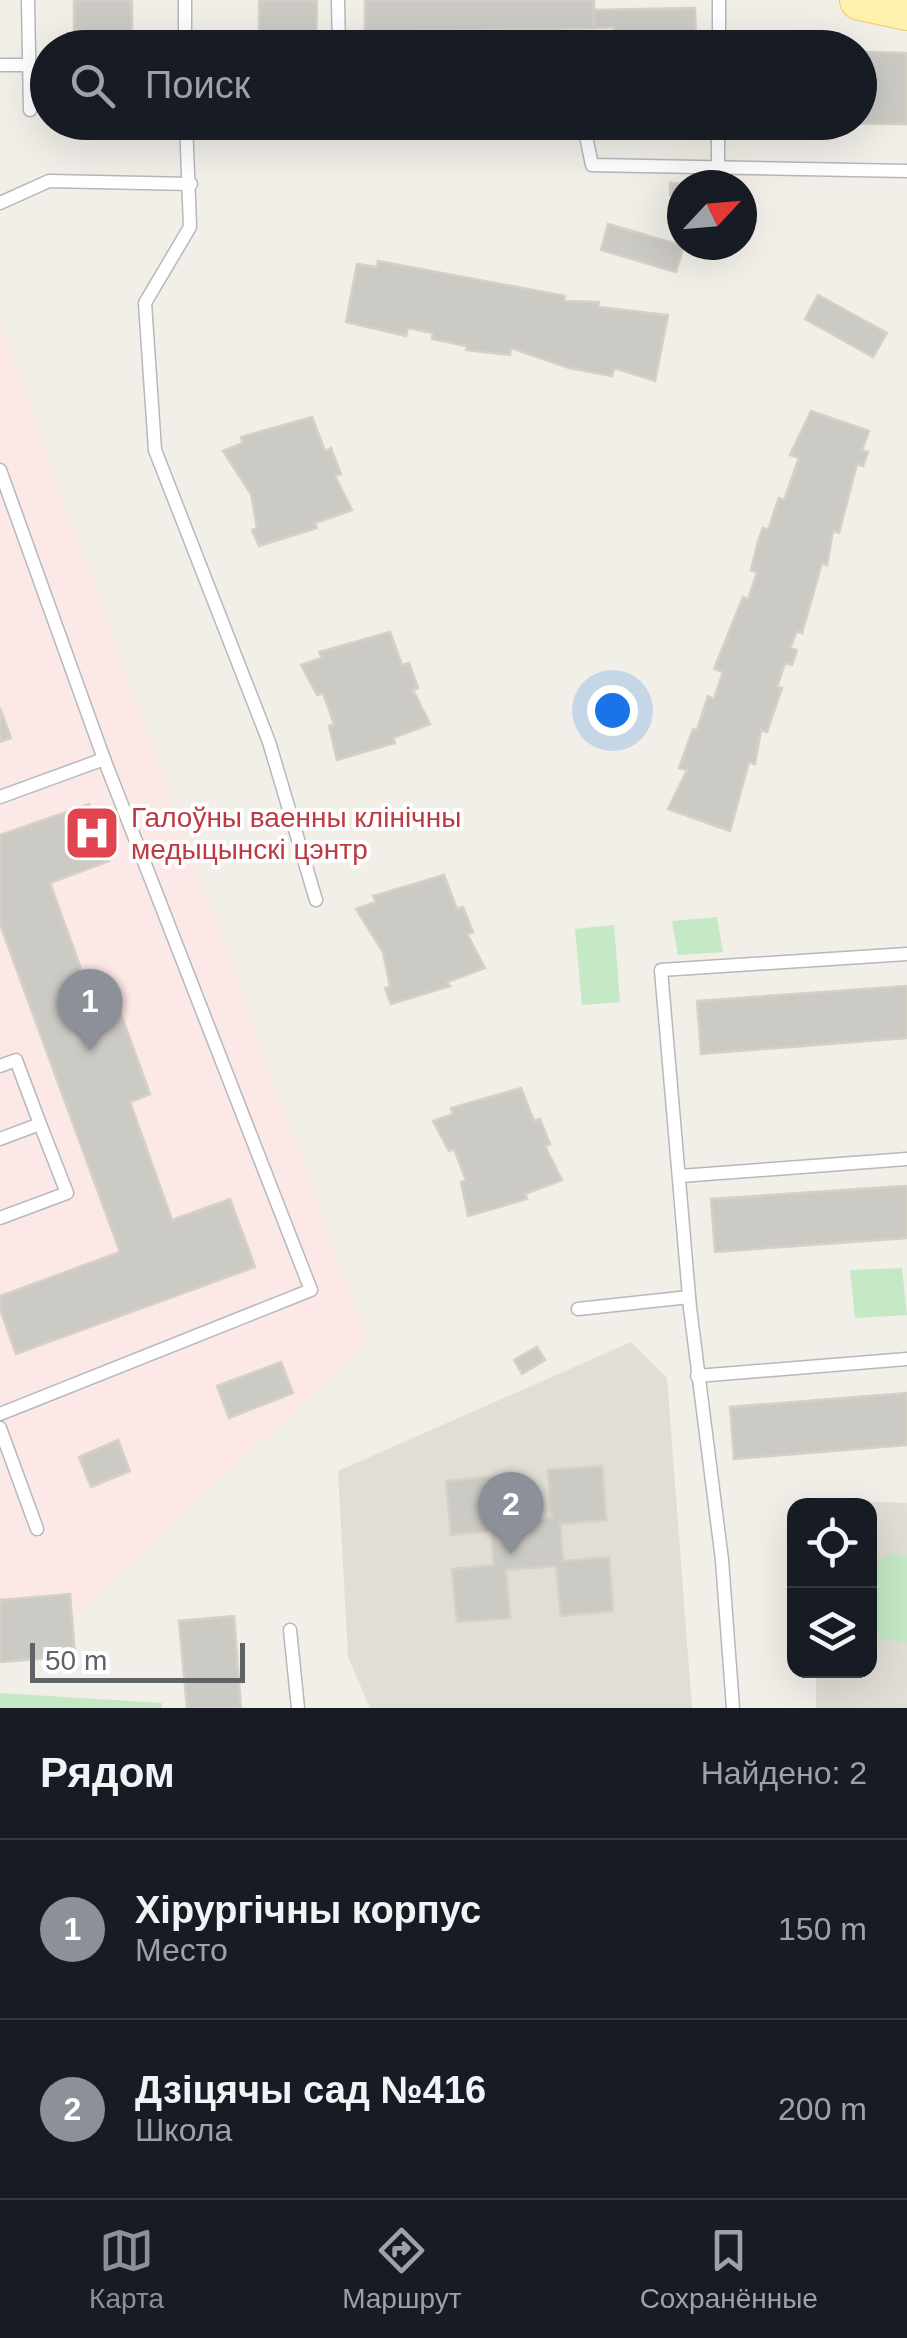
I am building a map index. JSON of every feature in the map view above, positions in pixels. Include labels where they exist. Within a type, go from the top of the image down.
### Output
[{"type":"main road","points":[[860,0],[907,10]]},
{"type":"lane","points":[[28,0],[30,110]]},
{"type":"lane","points":[[185,0],[185,30]]},
{"type":"lane","points":[[338,0],[339,30]]},
{"type":"lane","points":[[719,0],[719,30]]},
{"type":"lane","points":[[0,65],[29,64]]},
{"type":"lane","points":[[187,140],[190,227],[145,303],[156,450],[268,742],[316,900]]},
{"type":"lane","points":[[587,140],[592,164],[907,171]]},
{"type":"lane","points":[[718,140],[718,166]]},
{"type":"lane","points":[[0,203],[48,181],[190,184]]},
{"type":"lane","points":[[0,470],[104,760],[311,1290],[0,1414]]},
{"type":"lane","points":[[0,797],[104,760]]},
{"type":"lane","points":[[733,1708],[722,1560],[689,1297],[661,970],[907,954]]},
{"type":"lane","points":[[0,1066],[16,1060],[67,1193],[0,1218]]},
{"type":"lane","points":[[0,1139],[40,1124]]},
{"type":"lane","points":[[680,1176],[907,1159]]},
{"type":"lane","points":[[578,1309],[689,1297]]},
{"type":"lane","points":[[697,1376],[907,1359]]},
{"type":"lane","points":[[0,1428],[37,1530]]},
{"type":"lane","points":[[290,1630],[298,1708]]},
{"type":"shaded area","name":"Галоўны ваенны клінічны медыцынскі цэнтр","points":[[0,323],[368,1342],[73,1618],[75,1656],[0,1662]]},
{"type":"shaded area","points":[[631,1342],[667,1378],[692,1708],[370,1708],[348,1657],[338,1471]]},
{"type":"shaded area","points":[[877,1502],[907,1503],[907,1708],[816,1708],[816,1678],[877,1678]]},
{"type":"green space","points":[[717,917],[723,952],[678,955],[672,921]]},
{"type":"green space","points":[[614,925],[620,1002],[582,1005],[575,929]]},
{"type":"green space","points":[[902,1268],[907,1315],[855,1318],[850,1270]]},
{"type":"green space","points":[[889,1554],[907,1555],[907,1642],[881,1640],[877,1636],[877,1560]]},
{"type":"green space","points":[[0,1693],[162,1703],[162,1708],[0,1708]]},
{"type":"building","points":[[74,0],[132,0],[132,30],[74,30]]},
{"type":"building","points":[[259,0],[317,0],[316,30],[259,30]]},
{"type":"building","points":[[365,0],[594,0],[594,28],[365,30]]},
{"type":"building","points":[[695,8],[696,30],[594,28],[594,10]]},
{"type":"building","points":[[877,52],[907,53],[907,124],[877,124]]},
{"type":"building","points":[[608,224],[667,241],[667,260],[680,260],[676,272],[601,250]]},
{"type":"building","points":[[378,261],[565,296],[564,301],[599,302],[598,307],[668,315],[655,381],[614,368],[612,376],[569,368],[511,348],[510,355],[466,350],[467,346],[432,339],[433,333],[408,328],[406,336],[346,322],[357,264],[377,267]]},
{"type":"building","points":[[818,295],[887,333],[873,357],[805,319]]},
{"type":"building","points":[[811,411],[869,431],[862,450],[868,452],[863,466],[857,464],[839,533],[833,531],[827,565],[822,563],[802,633],[797,631],[790,648],[797,650],[792,665],[785,663],[777,687],[782,688],[767,732],[761,730],[755,764],[749,762],[730,831],[668,809],[687,770],[679,768],[693,729],[697,730],[708,696],[714,699],[723,672],[714,669],[743,597],[748,599],[757,573],[751,570],[758,541],[763,528],[768,530],[779,498],[784,500],[799,458],[790,455]]},
{"type":"building","points":[[312,417],[325,451],[331,448],[341,474],[335,476],[352,510],[315,523],[317,528],[259,546],[252,530],[257,528],[251,494],[223,451],[243,443],[241,437]]},
{"type":"building","points":[[390,632],[402,665],[409,663],[418,688],[413,690],[430,724],[393,738],[395,743],[337,760],[329,726],[334,724],[323,693],[317,695],[301,665],[322,658],[319,652]]},
{"type":"building","points":[[0,708],[11,738],[0,742]]},
{"type":"building","points":[[89,804],[109,861],[50,883],[95,1008],[116,1000],[150,1094],[130,1102],[172,1220],[230,1199],[255,1267],[16,1354],[0,1309],[0,1296],[120,1252],[0,924],[0,835]]},
{"type":"building","points":[[444,875],[457,909],[463,907],[473,932],[467,934],[485,968],[447,982],[450,986],[391,1004],[385,988],[390,987],[383,952],[356,909],[376,902],[373,896]]},
{"type":"building","points":[[907,986],[907,1038],[701,1054],[697,1001]]},
{"type":"building","points":[[521,1088],[534,1121],[540,1119],[550,1144],[545,1146],[562,1180],[525,1194],[527,1199],[468,1216],[461,1182],[466,1180],[454,1149],[449,1151],[433,1121],[453,1114],[451,1108]]},
{"type":"building","points":[[907,1186],[907,1238],[715,1252],[711,1199]]},
{"type":"building","points":[[537,1347],[545,1360],[522,1374],[514,1360]]},
{"type":"building","points":[[281,1362],[293,1393],[229,1418],[217,1386]]},
{"type":"building","points":[[907,1393],[907,1445],[734,1459],[730,1407]]},
{"type":"building","points":[[118,1440],[130,1471],[91,1487],[79,1457]]},
{"type":"building","points":[[602,1466],[606,1520],[560,1524],[563,1561],[609,1557],[613,1611],[561,1616],[556,1566],[506,1570],[510,1618],[457,1622],[452,1569],[494,1565],[491,1531],[451,1535],[446,1481],[498,1476],[502,1523],[552,1518],[548,1470]]},
{"type":"building","points":[[70,1594],[75,1656],[0,1662],[0,1600]]},
{"type":"building","points":[[234,1616],[241,1708],[187,1708],[179,1621]]},
{"type":"place","name":"Галоўны ваенны клінічны медыцынскі цэнтр","points":[[92,833]]},
{"type":"place","name":"Хірургічны корпус","points":[[90,1051]]},
{"type":"place","name":"Дзіцячы сад №416","points":[[511,1554]]}]
